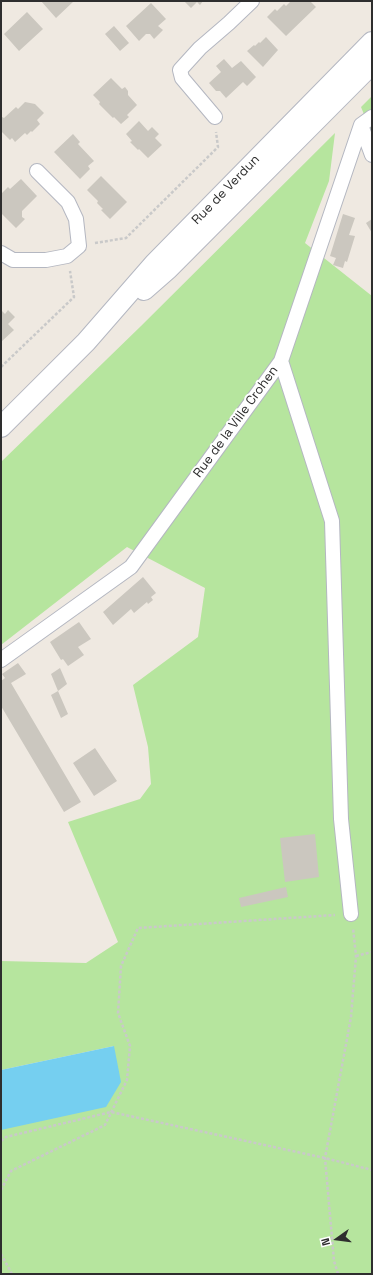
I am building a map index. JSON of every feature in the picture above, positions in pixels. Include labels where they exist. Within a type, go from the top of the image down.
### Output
[{"type":"main road","name":"Rue de Verdun","points":[[86,342],[154,264],[372,42]]},
{"type":"main road","name":"Rue de Verdun","points":[[1,427],[86,342],[168,270],[372,64]]},
{"type":"street","points":[[215,118],[182,78],[180,70],[200,48],[252,1]]},
{"type":"street","points":[[366,121],[372,155]]},
{"type":"street","name":"Rue de la Ville Crohen","points":[[1,660],[131,567],[281,361],[366,121]]},
{"type":"street","points":[[1,253],[13,260],[46,260],[67,256],[79,246],[76,219],[68,202],[37,171]]},
{"type":"street","points":[[281,361],[332,521],[341,819],[351,914]]},
{"type":"path","points":[[79,246],[126,238],[218,147],[215,118]]},
{"type":"path","points":[[1,367],[74,297],[67,256]]},
{"type":"path","points":[[1,1190],[11,1171],[105,1125],[127,1080],[130,1046],[118,1013],[121,966],[138,928],[351,914],[356,956],[351,1017],[324,1158],[334,1261],[338,1274]]},
{"type":"path","points":[[356,956],[372,952]]},
{"type":"path","points":[[1,1141],[6,1138],[111,1112],[324,1158],[372,1170]]},
{"type":"path","points":[[1,1254],[12,1274]]},
{"type":"green space","points":[[372,96],[372,134],[361,107]]},
{"type":"green space","points":[[335,133],[329,181],[305,243],[372,296],[372,1274],[1,1274],[1,1130],[114,1046],[1,1070],[1,961],[86,963],[118,942],[68,822],[140,799],[151,784],[148,747],[133,685],[198,637],[205,588],[127,547],[1,645],[1,462],[141,326]]},
{"type":"water","points":[[114,1046],[121,1082],[106,1107],[1,1130],[1,1070]]},
{"type":"building","points":[[41,1],[74,1],[56,18]]},
{"type":"building","points":[[184,1],[203,1],[200,5],[197,2],[191,8]]},
{"type":"building","points":[[289,1],[310,1],[316,7],[286,36],[267,17],[275,9],[277,11],[284,4],[286,6],[290,2]]},
{"type":"building","points":[[151,3],[166,19],[158,26],[163,30],[154,39],[150,34],[146,34],[139,41],[126,26]]},
{"type":"building","points":[[27,12],[43,29],[19,51],[4,34]]},
{"type":"building","points":[[114,26],[129,43],[120,51],[105,34]]},
{"type":"building","points":[[266,37],[278,50],[263,67],[247,51],[254,45],[255,46],[259,42],[260,43]]},
{"type":"building","points":[[224,59],[232,68],[241,61],[256,77],[247,86],[243,82],[226,98],[220,91],[216,91],[209,83],[221,72],[216,66]]},
{"type":"building","points":[[111,78],[122,89],[125,87],[128,91],[128,95],[137,105],[127,115],[129,117],[121,124],[99,104],[100,102],[93,95]]},
{"type":"building","points":[[25,102],[35,104],[44,113],[37,120],[40,124],[32,132],[31,131],[27,135],[25,133],[15,142],[12,138],[10,140],[1,131],[1,118],[4,118],[16,107],[18,109]]},
{"type":"building","points":[[139,121],[148,131],[152,127],[159,134],[155,138],[162,145],[148,158],[130,142],[132,141],[126,134]]},
{"type":"building","points":[[73,134],[80,142],[78,144],[94,161],[88,166],[90,169],[80,179],[54,152]]},
{"type":"building","points":[[101,176],[127,202],[110,219],[101,210],[103,209],[97,203],[98,201],[87,190]]},
{"type":"building","points":[[21,179],[37,196],[22,211],[22,217],[25,219],[16,228],[1,213],[1,194],[8,187],[10,189]]},
{"type":"building","points":[[343,214],[355,218],[349,235],[355,236],[347,262],[345,261],[343,268],[333,265],[336,258],[330,256]]},
{"type":"building","points":[[372,219],[372,233],[366,223]]},
{"type":"building","points":[[1,310],[5,314],[8,310],[15,317],[8,324],[14,330],[1,342]]},
{"type":"building","points":[[143,577],[156,593],[151,597],[153,600],[148,604],[147,602],[134,613],[131,609],[113,625],[103,612]]},
{"type":"building","points":[[79,622],[91,639],[78,647],[84,655],[68,666],[63,659],[61,660],[50,642]]},
{"type":"building","points":[[18,663],[26,674],[11,683],[81,802],[64,812],[1,706],[1,681],[5,678],[2,674]]},
{"type":"building","points":[[60,668],[67,684],[58,691],[51,674]]},
{"type":"building","points":[[58,691],[68,714],[61,718],[51,695]]},
{"type":"building","points":[[95,748],[117,781],[94,796],[73,763]]},
{"type":"building","points":[[315,834],[319,877],[285,882],[280,838]]},
{"type":"building","points":[[286,887],[288,897],[241,907],[239,898]]}]
